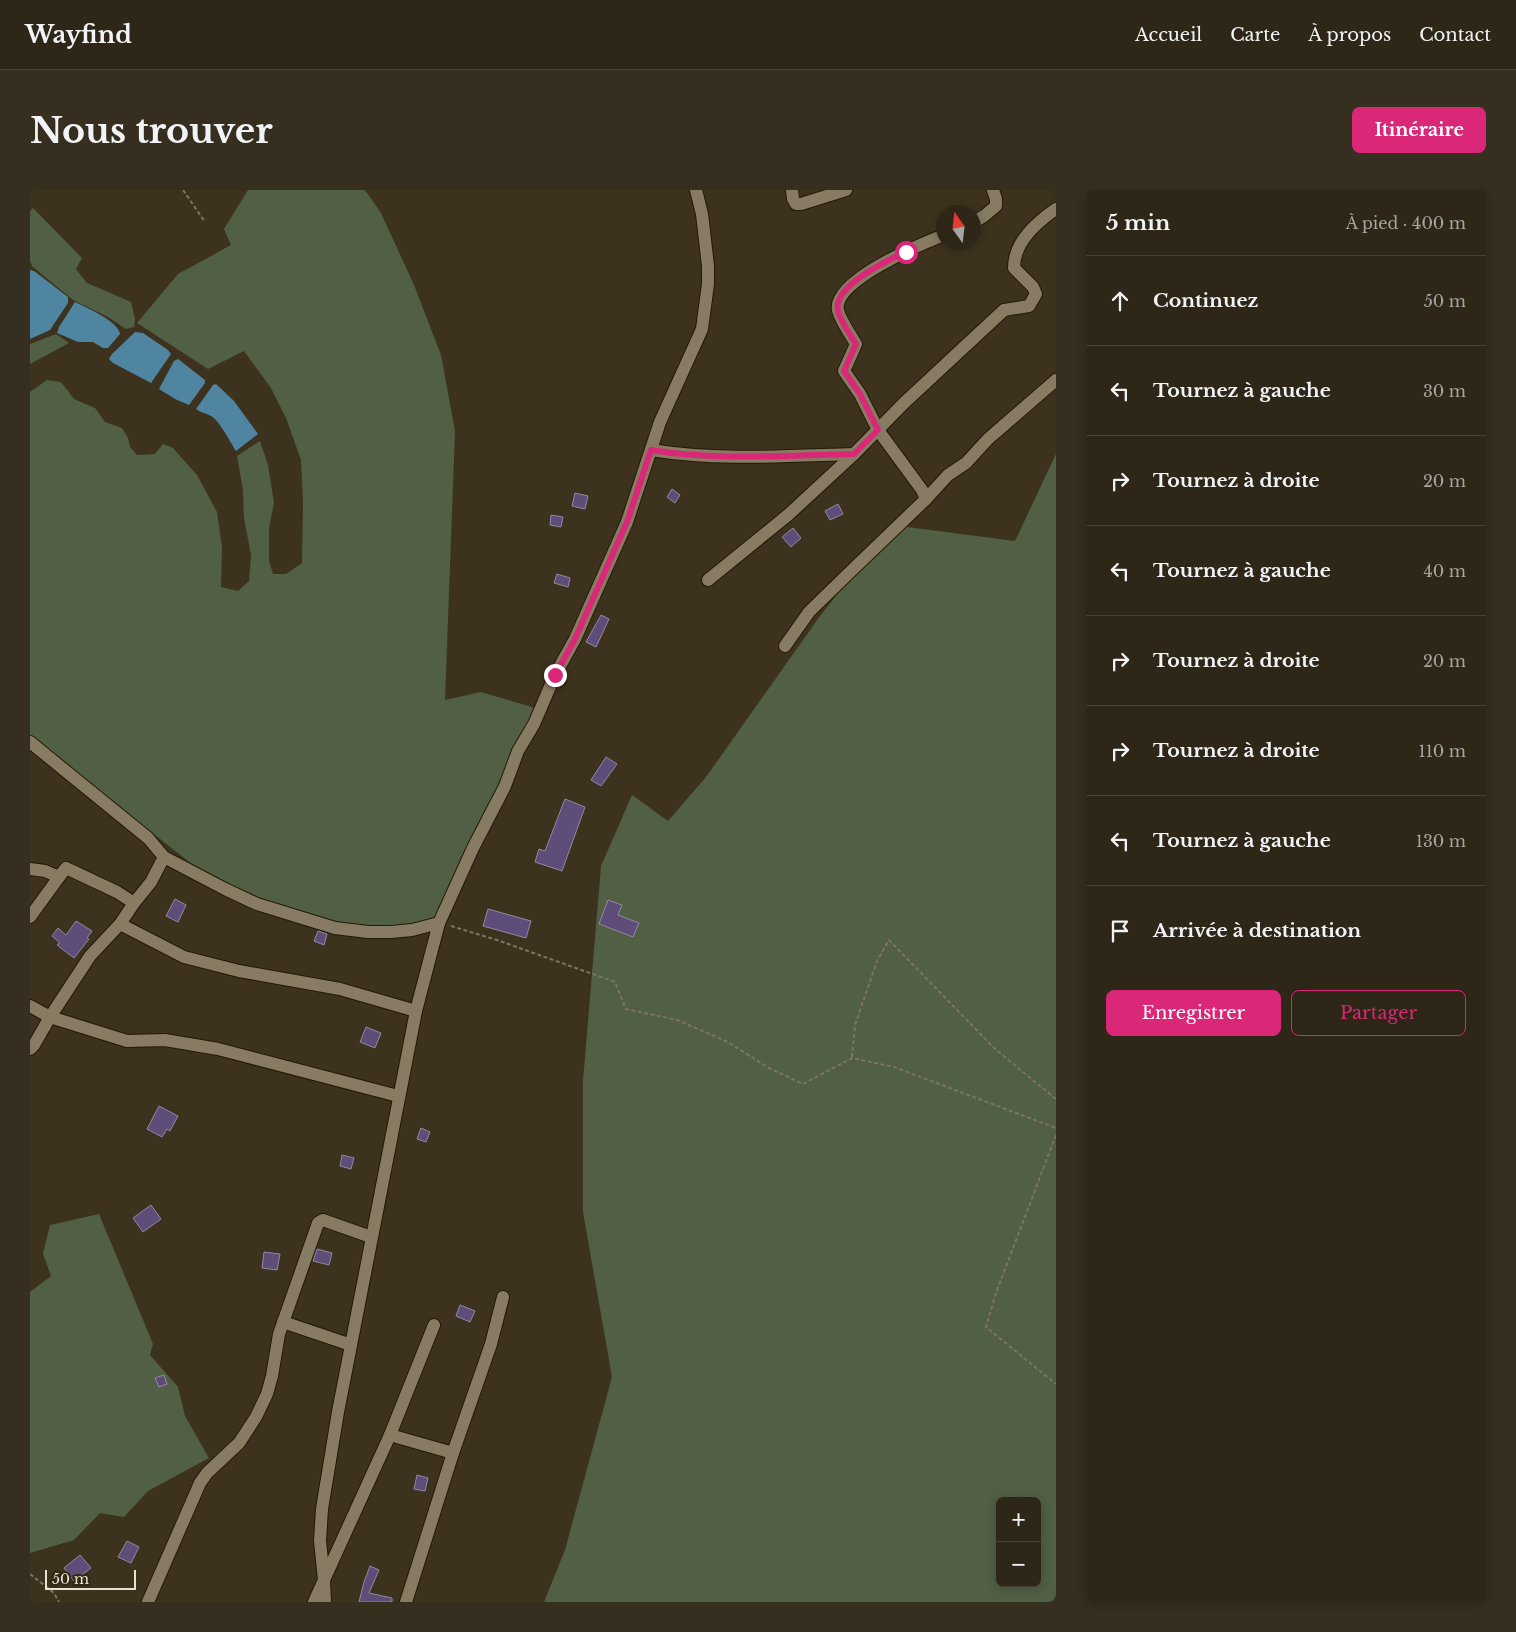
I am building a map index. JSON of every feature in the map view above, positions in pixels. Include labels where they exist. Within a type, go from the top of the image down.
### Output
[{"type":"street","points":[[325,1602],[320,1541],[322,1509],[338,1412],[398,1096],[416,1011],[439,923],[473,848],[505,786],[518,751],[534,724],[555,675],[575,639],[627,522],[660,422],[702,329],[708,284],[708,266],[702,214],[696,190]]},
{"type":"street","points":[[792,190],[793,199],[796,204],[801,204],[846,190]]},
{"type":"street","points":[[981,218],[996,206],[993,190]]},
{"type":"street","points":[[708,580],[788,515],[854,454],[904,402],[1004,310],[1029,306],[1036,294],[1033,287],[1014,268],[1014,261],[1020,244],[1026,235],[1056,209]]},
{"type":"street","points":[[926,499],[922,490],[878,430],[860,394],[844,371],[856,344],[838,311],[838,302],[849,287],[870,270],[936,239]]},
{"type":"street","points":[[785,646],[809,612],[926,499],[948,475],[966,463],[988,439],[1056,380]]},
{"type":"street","points":[[651,450],[676,454],[719,456],[854,454]]},
{"type":"street","points":[[30,742],[148,838],[164,857],[257,904],[335,928],[368,932],[412,930],[439,923]]},
{"type":"street","points":[[30,1049],[90,956],[120,924],[151,882],[164,857]]},
{"type":"street","points":[[30,916],[66,868],[116,892],[134,903]]},
{"type":"street","points":[[30,870],[45,871],[59,877]]},
{"type":"street","points":[[120,924],[184,957],[239,971],[340,989],[416,1011]]},
{"type":"street","points":[[30,1006],[50,1017],[127,1041],[165,1040],[218,1049],[398,1096]]},
{"type":"street","points":[[148,1602],[200,1483],[207,1473],[239,1443],[256,1417],[267,1394],[279,1334],[318,1223],[323,1220],[371,1237]]},
{"type":"street","points":[[406,1602],[453,1454],[491,1344],[503,1297]]},
{"type":"street","points":[[283,1322],[351,1345]]},
{"type":"street","points":[[314,1602],[390,1435],[434,1325]]},
{"type":"street","points":[[390,1435],[453,1454]]},
{"type":"path","points":[[183,190],[205,222]]},
{"type":"path","points":[[439,923],[497,940],[615,982],[626,1009],[676,1020],[728,1042],[769,1068],[804,1084],[852,1058],[894,1067],[1056,1128]]},
{"type":"path","points":[[852,1058],[855,1026],[876,961],[889,940],[995,1049],[1056,1099]]},
{"type":"path","points":[[1056,1135],[996,1293],[986,1327],[1056,1384]]},
{"type":"path","points":[[30,1574],[54,1593],[59,1602]]},
{"type":"green space","points":[[248,190],[365,190],[381,213],[414,285],[441,355],[455,431],[445,700],[481,692],[542,710],[450,906],[431,919],[392,928],[335,923],[243,892],[193,865],[30,736],[30,392],[47,380],[61,382],[74,399],[95,408],[105,422],[122,428],[128,438],[130,447],[137,455],[155,454],[163,444],[173,448],[197,475],[217,512],[222,548],[221,587],[238,591],[249,581],[251,555],[244,518],[243,490],[237,456],[260,441],[268,465],[274,503],[269,528],[269,561],[273,574],[286,574],[302,563],[303,501],[301,460],[286,418],[271,388],[244,351],[208,369],[137,323],[178,274],[231,245],[224,229]]},
{"type":"green space","points":[[33,208],[82,258],[76,269],[87,283],[131,302],[135,319],[134,327],[126,329],[108,317],[73,300],[32,266],[30,261],[30,211]]},
{"type":"green space","points":[[56,334],[69,343],[30,364],[30,344]]},
{"type":"green space","points":[[1056,454],[1056,1602],[544,1602],[565,1550],[612,1377],[583,1212],[583,1081],[601,866],[632,795],[668,821],[706,777],[820,616],[892,525],[1015,541]]},
{"type":"green space","points":[[99,1214],[153,1344],[150,1355],[178,1387],[185,1416],[209,1458],[148,1491],[124,1517],[100,1513],[74,1540],[30,1553],[30,1292],[51,1276],[43,1254],[50,1225]]},
{"type":"water","points":[[30,270],[34,271],[68,297],[68,303],[50,330],[30,339]]},
{"type":"water","points":[[75,302],[101,315],[118,329],[120,334],[108,348],[103,348],[93,342],[78,342],[57,333]]},
{"type":"water","points":[[135,332],[143,333],[171,354],[151,383],[109,359]]},
{"type":"water","points":[[178,359],[205,380],[205,383],[189,405],[159,389],[174,361]]},
{"type":"water","points":[[216,384],[234,401],[258,434],[236,451],[214,419],[196,409],[213,385]]},
{"type":"building","points":[[672,489],[680,495],[675,503],[667,497]]},
{"type":"building","points":[[575,493],[588,496],[585,509],[572,506]]},
{"type":"building","points":[[838,504],[843,514],[830,520],[825,511]]},
{"type":"building","points":[[551,515],[563,517],[561,527],[550,525]]},
{"type":"building","points":[[793,528],[801,538],[791,547],[782,537]]},
{"type":"building","points":[[557,574],[570,578],[568,587],[554,583]]},
{"type":"building","points":[[601,615],[609,619],[596,647],[586,642]]},
{"type":"building","points":[[606,757],[617,764],[601,786],[591,780]]},
{"type":"building","points":[[565,799],[585,807],[562,871],[535,862],[539,849],[545,851]]},
{"type":"building","points":[[175,899],[186,905],[178,922],[166,916]]},
{"type":"building","points":[[608,900],[622,905],[618,915],[639,923],[633,937],[599,924]]},
{"type":"building","points":[[488,909],[531,921],[526,938],[483,926]]},
{"type":"building","points":[[76,921],[92,931],[87,938],[89,939],[74,958],[57,945],[60,943],[52,936],[58,928],[66,935]]},
{"type":"building","points":[[318,931],[327,934],[324,945],[314,941]]},
{"type":"building","points":[[366,1027],[381,1033],[375,1048],[360,1042]]},
{"type":"building","points":[[159,1106],[178,1116],[170,1131],[167,1129],[162,1137],[147,1129]]},
{"type":"building","points":[[421,1128],[430,1132],[426,1142],[417,1139]]},
{"type":"building","points":[[342,1155],[354,1158],[351,1169],[340,1166]]},
{"type":"building","points":[[151,1205],[161,1219],[143,1232],[133,1218]]},
{"type":"building","points":[[317,1249],[332,1253],[329,1265],[313,1261]]},
{"type":"building","points":[[264,1252],[280,1254],[277,1270],[262,1268]]},
{"type":"building","points":[[460,1305],[475,1311],[470,1322],[456,1316]]},
{"type":"building","points":[[164,1375],[167,1384],[159,1387],[155,1378]]},
{"type":"building","points":[[417,1475],[428,1478],[425,1491],[414,1489]]},
{"type":"building","points":[[127,1541],[139,1547],[131,1563],[118,1557]]},
{"type":"building","points":[[80,1555],[91,1568],[74,1581],[64,1568]]},
{"type":"building","points":[[370,1566],[379,1570],[369,1593],[392,1598],[392,1602],[359,1602]]},
{"type":"route","points":[[555,675],[575,639],[627,522],[651,450],[676,454],[719,456],[854,454],[878,430],[860,394],[844,371],[856,344],[838,311],[838,302],[849,287],[859,278],[882,263],[906,252]]}]
